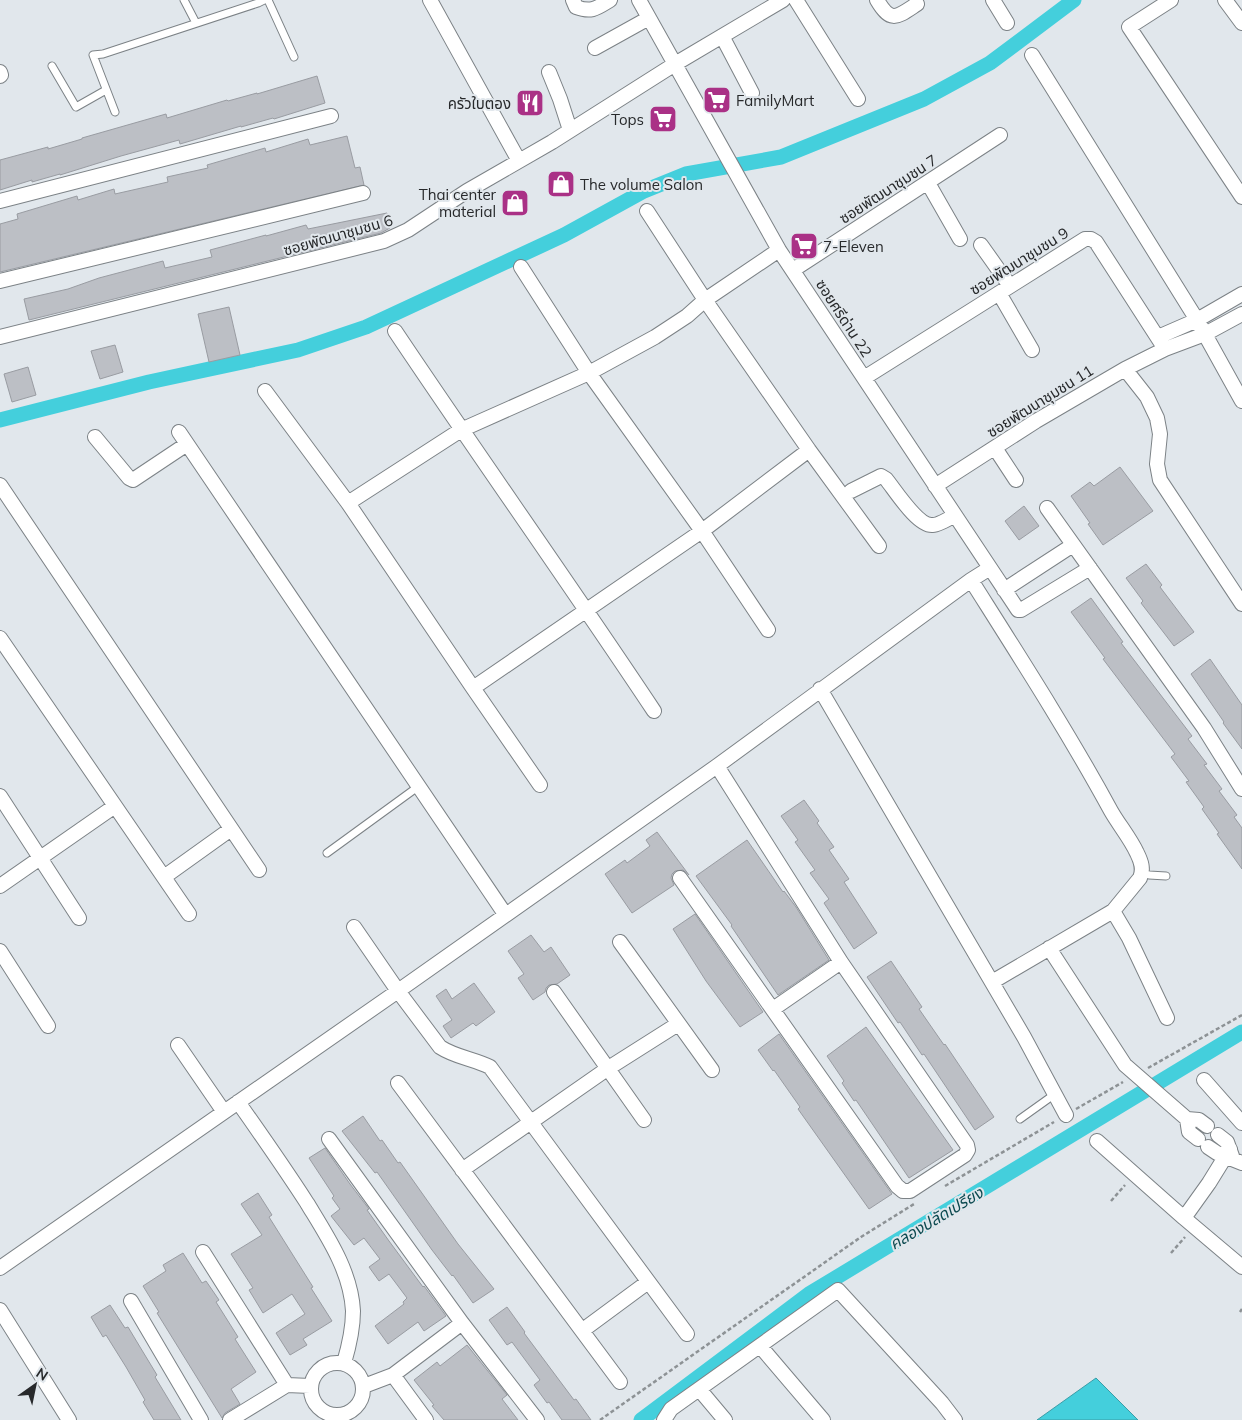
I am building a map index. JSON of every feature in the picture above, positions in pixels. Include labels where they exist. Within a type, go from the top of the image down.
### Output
[{"type":"street","points":[[430,0],[519,161]]},
{"type":"street","points":[[573,0],[576,7],[586,10],[595,9],[610,0]]},
{"type":"street","name":"ซอยศรีด่าน 22","points":[[639,0],[779,250],[1018,610],[1021,610],[1090,568]]},
{"type":"street","points":[[796,0],[858,99]]},
{"type":"street","points":[[877,0],[882,9],[887,14],[893,16],[900,15],[917,4]]},
{"type":"street","points":[[992,0],[1007,23]]},
{"type":"street","points":[[1171,0],[1129,27],[1242,197]]},
{"type":"street","points":[[1225,0],[1242,24]]},
{"type":"street","name":"ซอยพัฒนาชุมชน 6","points":[[0,337],[384,241],[408,230],[467,191],[570,130],[776,2]]},
{"type":"street","points":[[595,48],[649,18]]},
{"type":"street","points":[[722,36],[752,93]]},
{"type":"street","points":[[1032,55],[1205,334],[1242,402]]},
{"type":"street","points":[[549,72],[570,130]]},
{"type":"street","points":[[0,201],[331,116]]},
{"type":"street","name":"ซอยพัฒนาชุมชน 7","points":[[794,270],[1000,135]]},
{"type":"street","points":[[928,183],[960,239]]},
{"type":"street","points":[[0,281],[364,193]]},
{"type":"street","points":[[647,211],[705,300],[808,450],[879,546]]},
{"type":"street","name":"ซอยพัฒนาชุมชน 9","points":[[864,378],[1085,239],[1091,239],[1096,242],[1158,337]]},
{"type":"street","points":[[981,244],[1005,289],[1032,350]]},
{"type":"street","points":[[348,503],[461,430],[589,372],[655,337],[687,316],[705,300],[779,250]]},
{"type":"street","points":[[521,267],[589,372],[702,532],[768,630]]},
{"type":"street","points":[[1165,349],[1158,337],[1196,320],[1242,294]]},
{"type":"street","name":"ซอยพัฒนาชุมชน 11","points":[[935,486],[1036,421],[1125,369],[1165,349],[1205,334],[1242,314]]},
{"type":"street","points":[[395,331],[654,711]]},
{"type":"street","points":[[1125,369],[1148,397],[1156,418],[1160,434],[1157,464],[1160,480],[1242,604]]},
{"type":"street","points":[[265,391],[348,503],[540,785]]},
{"type":"street","points":[[95,437],[129,478],[133,480],[183,438],[506,914]]},
{"type":"street","points":[[996,448],[1016,480]]},
{"type":"street","points":[[473,688],[702,532],[808,450]]},
{"type":"street","points":[[851,491],[881,476],[915,515],[926,523],[933,525],[955,515]]},
{"type":"street","points":[[0,485],[259,870]]},
{"type":"street","points":[[1047,508],[1204,728],[1242,788]]},
{"type":"street","points":[[1004,590],[1073,545]]},
{"type":"street","points":[[0,1268],[717,766],[970,580],[990,568]]},
{"type":"street","points":[[970,580],[1041,691],[1098,786],[1118,823],[1137,852],[1142,868],[1140,878],[1113,911],[992,982]]},
{"type":"street","points":[[0,638],[189,914]]},
{"type":"street","points":[[820,689],[1024,1037],[1066,1115]]},
{"type":"street","points":[[680,878],[903,1191],[910,1191],[965,1155],[968,1150],[967,1145],[841,962],[717,766]]},
{"type":"street","points":[[0,796],[79,918]]},
{"type":"street","points":[[0,886],[116,806]]},
{"type":"street","points":[[164,877],[231,829]]},
{"type":"street","points":[[1113,911],[1129,938],[1167,1018]]},
{"type":"street","points":[[354,927],[398,991],[440,1047],[448,1052],[490,1067],[686,1334]]},
{"type":"street","points":[[620,942],[712,1070]]},
{"type":"street","points":[[1049,948],[1125,1065],[1187,1119],[1199,1120],[1227,1142],[1232,1157]]},
{"type":"street","points":[[0,951],[48,1026]]},
{"type":"street","points":[[773,1009],[841,962]]},
{"type":"street","points":[[554,992],[644,1120]]},
{"type":"street","points":[[462,1170],[608,1069],[678,1024]]},
{"type":"street","points":[[178,1045],[224,1112]]},
{"type":"street","points":[[1204,1080],[1242,1123]]},
{"type":"street","points":[[398,1083],[620,1382]]},
{"type":"street","points":[[238,1102],[285,1169],[333,1246],[348,1281],[353,1310],[351,1337],[344,1363]]},
{"type":"street","points":[[1187,1119],[1189,1132],[1217,1153],[1232,1157]]},
{"type":"street","points":[[329,1139],[462,1323],[537,1420]]},
{"type":"street","points":[[1097,1141],[1242,1267]]},
{"type":"street","points":[[1189,1222],[1209,1183],[1232,1157]]},
{"type":"street","points":[[204,1252],[287,1385]]},
{"type":"street","points":[[582,1330],[648,1282]]},
{"type":"street","points":[[664,1420],[671,1409],[838,1290],[942,1403],[955,1420]]},
{"type":"street","points":[[131,1301],[201,1420]]},
{"type":"street","points":[[0,1310],[69,1420]]},
{"type":"street","points":[[364,1386],[393,1375],[462,1323]]},
{"type":"street","points":[[760,1346],[823,1420]]},
{"type":"street","points":[[332,1363],[344,1363],[353,1368],[360,1376],[364,1386],[361,1402],[349,1413],[333,1418],[316,1405],[311,1396],[310,1386],[314,1375],[322,1367],[332,1363]]},
{"type":"street","points":[[393,1375],[426,1420]]},
{"type":"street","points":[[230,1420],[287,1385],[310,1386]]},
{"type":"street","points":[[699,1389],[725,1420]]},
{"type":"lane","points":[[184,0],[196,23]]},
{"type":"lane","points":[[268,0],[294,57]]},
{"type":"lane","points":[[115,112],[93,55],[102,54],[259,1]]},
{"type":"lane","points":[[52,66],[76,107],[106,90]]},
{"type":"lane","points":[[327,853],[419,786]]},
{"type":"lane","points":[[1142,873],[1166,876]]},
{"type":"lane","points":[[1020,1119],[1055,1094]]},
{"type":"path","points":[[1143,1071],[1242,1014]]},
{"type":"path","points":[[942,1188],[1127,1080]]},
{"type":"path","points":[[1111,1201],[1135,1174]]},
{"type":"path","points":[[600,1420],[861,1237],[918,1202]]},
{"type":"path","points":[[1171,1253],[1189,1222]]},
{"type":"water","points":[[1096,1378],[1138,1420],[1037,1420]]},
{"type":"building","points":[[317,76],[325,103],[274,119],[241,126],[180,144],[179,140],[60,175],[32,182],[32,180],[0,190],[0,160],[48,147],[48,149],[166,114],[167,118]]},
{"type":"building","points":[[347,136],[355,168],[360,167],[364,185],[0,272],[0,224],[18,219],[17,214],[77,196],[78,200],[114,189],[115,194],[168,182],[167,177],[208,168],[207,165],[265,148],[266,152],[308,139],[310,145]]},
{"type":"building","points":[[387,213],[390,228],[381,233],[29,320],[24,299],[68,289],[99,278],[163,261],[165,268],[212,257],[210,250],[306,225],[308,229]]},
{"type":"building","points":[[229,307],[240,355],[209,362],[198,314]]},
{"type":"building","points":[[115,345],[123,372],[100,379],[91,351]]},
{"type":"building","points":[[28,367],[36,395],[12,402],[4,374]]},
{"type":"building","points":[[1120,467],[1153,511],[1103,545],[1071,496],[1090,482],[1094,486]]},
{"type":"building","points":[[1024,506],[1039,526],[1019,540],[1005,521]]},
{"type":"building","points":[[1146,564],[1162,585],[1160,587],[1194,632],[1174,646],[1141,603],[1143,601],[1126,578]]},
{"type":"building","points":[[1091,598],[1123,642],[1121,643],[1192,736],[1188,739],[1207,764],[1204,765],[1222,789],[1219,791],[1237,815],[1234,817],[1242,828],[1242,869],[1217,834],[1219,833],[1202,809],[1204,807],[1186,782],[1189,781],[1171,757],[1175,754],[1103,659],[1105,658],[1071,612]]},
{"type":"building","points":[[1210,659],[1242,705],[1242,749],[1191,674]]},
{"type":"building","points":[[804,800],[834,847],[829,850],[849,879],[844,882],[877,933],[854,949],[824,903],[829,899],[810,873],[815,870],[795,842],[798,840],[781,816]]},
{"type":"building","points":[[657,832],[689,875],[683,870],[675,871],[671,878],[674,885],[632,913],[605,874],[625,860],[627,863],[650,846],[646,840]]},
{"type":"building","points":[[747,840],[783,892],[796,907],[829,960],[778,995],[732,925],[696,876]]},
{"type":"building","points":[[695,914],[763,1012],[740,1027],[706,981],[673,929]]},
{"type":"building","points":[[531,935],[544,952],[551,947],[570,975],[557,984],[549,985],[545,992],[533,1000],[518,978],[524,974],[508,951]]},
{"type":"building","points":[[891,961],[922,1007],[919,1009],[994,1117],[975,1130],[924,1054],[922,1055],[900,1022],[898,1023],[867,977]]},
{"type":"building","points":[[474,983],[495,1012],[476,1026],[473,1023],[451,1038],[443,1026],[452,1020],[436,996],[446,989],[452,999]]},
{"type":"building","points":[[866,1027],[953,1150],[909,1178],[856,1100],[854,1101],[842,1083],[844,1081],[827,1056]]},
{"type":"building","points":[[779,1034],[892,1194],[869,1209],[798,1109],[800,1107],[758,1050]]},
{"type":"building","points":[[363,1116],[380,1141],[382,1140],[398,1163],[400,1162],[458,1244],[494,1289],[473,1303],[432,1250],[377,1172],[375,1173],[342,1131]]},
{"type":"building","points":[[325,1148],[369,1209],[367,1210],[389,1241],[446,1316],[424,1331],[418,1322],[388,1344],[375,1326],[404,1304],[403,1302],[407,1298],[389,1274],[379,1281],[369,1267],[380,1259],[364,1238],[354,1245],[331,1216],[340,1209],[332,1198],[334,1196],[309,1158]]},
{"type":"building","points":[[258,1193],[272,1215],[269,1217],[332,1321],[303,1339],[307,1345],[290,1355],[276,1333],[305,1314],[292,1294],[263,1313],[249,1290],[253,1288],[231,1254],[262,1235],[241,1204]]},
{"type":"building","points":[[183,1253],[202,1283],[206,1281],[219,1300],[216,1302],[238,1337],[235,1339],[256,1372],[231,1389],[240,1404],[225,1413],[222,1418],[157,1313],[159,1312],[143,1286],[166,1271],[163,1265]]},
{"type":"building","points":[[110,1305],[125,1328],[128,1327],[181,1420],[154,1420],[126,1367],[106,1335],[103,1337],[91,1317]]},
{"type":"building","points":[[507,1307],[524,1333],[591,1420],[562,1420],[549,1402],[547,1403],[534,1385],[540,1380],[512,1342],[507,1345],[489,1320]]},
{"type":"building","points":[[467,1345],[507,1395],[502,1399],[518,1420],[444,1420],[414,1380],[437,1362],[440,1366]]},
{"type":"waterway","points":[[0,420],[149,382],[298,350],[366,327],[564,235],[644,191],[686,174],[781,157],[924,99],[990,63],[1074,0]]},
{"type":"waterway","name":"คลองปลัดเปรียง","points":[[641,1420],[809,1294],[1242,1032]]},
{"type":"place","name":"FamilyMart","points":[[717,100]]},
{"type":"place","name":"ครัวใบตอง","points":[[530,103]]},
{"type":"place","name":"Tops","points":[[663,119]]},
{"type":"place","name":"The volume Salon","points":[[561,184]]},
{"type":"place","name":"Thai center material","points":[[515,203]]},
{"type":"place","name":"7-Eleven","points":[[804,246]]}]
